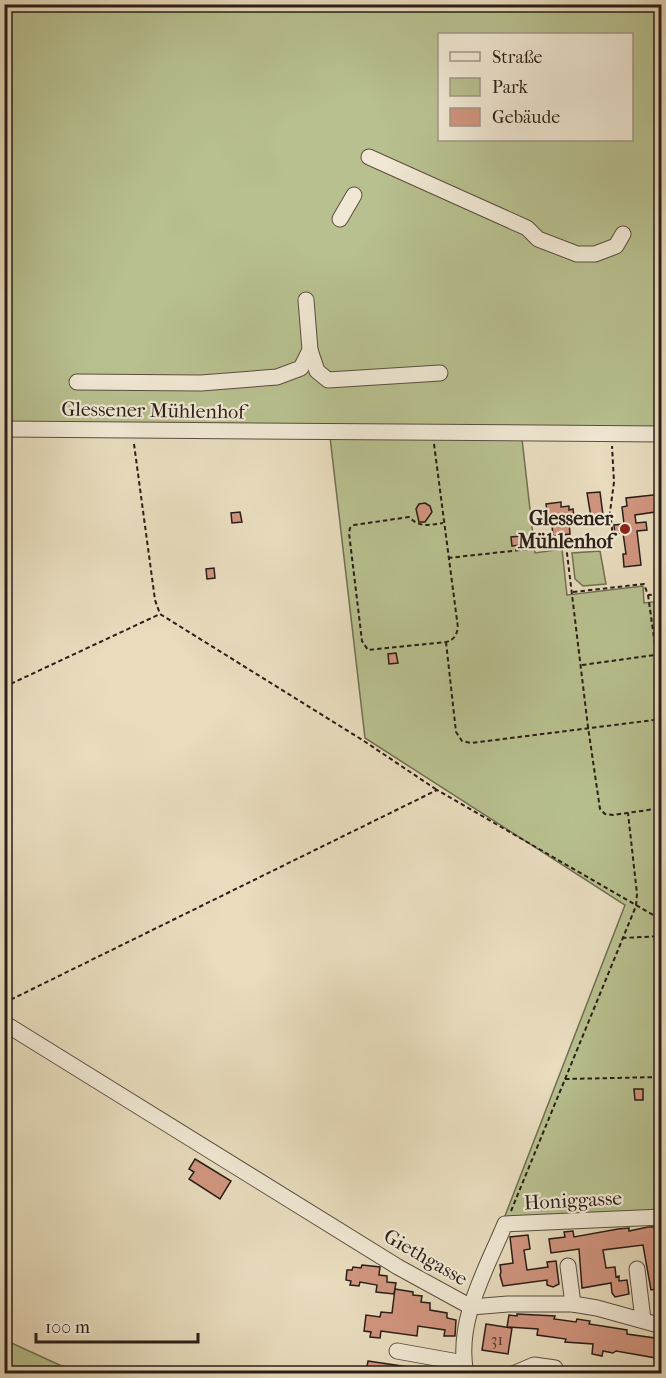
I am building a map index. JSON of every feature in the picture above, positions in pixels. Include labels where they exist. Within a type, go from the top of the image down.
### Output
[{"type":"street","points":[[369,158],[527,228],[538,239],[577,254],[595,254],[616,246],[623,234]]},
{"type":"street","points":[[340,219],[354,195]]},
{"type":"street","points":[[306,300],[310,350],[317,371],[328,380],[440,373]]},
{"type":"street","points":[[77,382],[201,383],[277,377],[301,368],[310,350]]},
{"type":"street","name":"Glessener Mühlenhof","points":[[4,429],[662,434]]},
{"type":"street","name":"Giethgasse","points":[[4,1023],[398,1267],[471,1307],[508,1304],[573,1304],[662,1326]]},
{"type":"street","name":"Honiggasse","points":[[465,1368],[465,1334],[471,1307],[505,1224],[662,1217]]},
{"type":"street","points":[[568,1266],[573,1304]]},
{"type":"street","points":[[637,1269],[643,1320]]},
{"type":"street","points":[[397,1351],[465,1368]]},
{"type":"street","points":[[513,1374],[534,1365],[555,1368]]},
{"type":"path","points":[[133,430],[155,600],[160,614],[364,741],[437,790],[662,920]]},
{"type":"path","points":[[433,433],[458,628],[456,635],[452,640],[446,642],[368,650],[362,641],[350,528],[354,525],[409,517],[416,524],[424,526],[443,523]]},
{"type":"path","points":[[448,558],[566,545],[613,537],[610,512],[614,482],[611,434]]},
{"type":"path","points":[[566,545],[600,809],[605,814],[662,808]]},
{"type":"path","points":[[573,592],[645,584],[662,695]]},
{"type":"path","points":[[648,595],[662,594]]},
{"type":"path","points":[[4,687],[160,614]]},
{"type":"path","points":[[446,642],[456,732],[462,741],[471,743],[662,719]]},
{"type":"path","points":[[582,665],[662,654]]},
{"type":"path","points":[[4,1003],[437,790]]},
{"type":"path","points":[[505,1224],[636,906],[637,894],[628,813]]},
{"type":"path","points":[[622,938],[662,936]]},
{"type":"path","points":[[565,1079],[662,1077]]},
{"type":"green space","points":[[5,5],[661,5],[661,427],[5,426]]},
{"type":"green space","points":[[330,437],[522,439],[535,553],[562,549],[567,595],[643,586],[644,603],[661,601],[661,1214],[503,1221],[625,905],[365,738]]},
{"type":"green space","points":[[600,551],[606,584],[583,586],[575,579],[572,553]]},
{"type":"green space","points":[[5,1340],[77,1373],[5,1373]]},
{"type":"building","points":[[600,492],[603,515],[591,517],[587,493]]},
{"type":"building","name":"Glessener Mühlenhof","points":[[662,494],[662,511],[635,515],[636,523],[646,522],[647,530],[637,531],[641,565],[624,567],[623,554],[626,554],[623,533],[615,534],[614,525],[624,524],[622,507],[627,506],[626,498]]},
{"type":"building","points":[[561,502],[561,507],[569,506],[569,510],[573,509],[574,517],[569,522],[570,534],[553,536],[551,516],[548,517],[546,504]]},
{"type":"building","points":[[425,503],[430,506],[432,512],[425,522],[419,522],[416,509],[419,504]]},
{"type":"building","points":[[240,512],[242,522],[232,523],[231,513]]},
{"type":"building","points":[[521,536],[522,545],[512,546],[511,537]]},
{"type":"building","points":[[214,568],[215,578],[207,579],[206,569]]},
{"type":"building","points":[[396,653],[398,663],[389,664],[388,654]]},
{"type":"building","points":[[634,1089],[643,1089],[643,1100],[635,1100]]},
{"type":"building","points":[[195,1159],[231,1181],[220,1199],[189,1179],[194,1172],[189,1169]]},
{"type":"building","points":[[658,1227],[662,1251],[662,1288],[651,1290],[643,1245],[603,1250],[606,1268],[615,1267],[619,1281],[627,1280],[629,1294],[615,1297],[611,1283],[582,1288],[579,1249],[551,1253],[549,1239],[565,1237],[564,1232],[573,1231],[574,1237],[618,1229],[629,1228],[629,1231]]},
{"type":"building","points":[[528,1235],[530,1249],[524,1250],[527,1270],[548,1267],[547,1262],[556,1261],[559,1284],[553,1287],[547,1285],[547,1280],[503,1286],[500,1265],[513,1263],[510,1237]]},
{"type":"building","points":[[362,1265],[380,1267],[379,1275],[387,1276],[387,1282],[396,1283],[394,1294],[376,1292],[377,1285],[360,1282],[359,1286],[350,1285],[351,1281],[346,1280],[347,1270],[352,1270],[353,1267],[361,1268]]},
{"type":"building","points":[[395,1289],[422,1296],[421,1302],[430,1303],[430,1310],[447,1313],[447,1318],[456,1320],[455,1336],[444,1336],[445,1330],[418,1326],[417,1336],[381,1331],[380,1338],[370,1337],[371,1332],[364,1331],[366,1315],[380,1317],[381,1312],[392,1313]]},
{"type":"building","points":[[517,1314],[555,1316],[554,1319],[576,1322],[577,1319],[590,1321],[589,1324],[627,1330],[627,1334],[662,1339],[662,1359],[616,1351],[613,1353],[603,1351],[602,1356],[592,1354],[593,1344],[565,1342],[566,1339],[537,1335],[538,1329],[507,1327],[509,1315],[517,1316]]},
{"type":"building","points":[[486,1324],[512,1328],[508,1354],[482,1350]]},
{"type":"building","points":[[368,1361],[415,1368],[415,1374],[370,1374],[366,1372]]},
{"type":"place","name":"Glessener Mühlenhof","points":[[625,529]]}]
